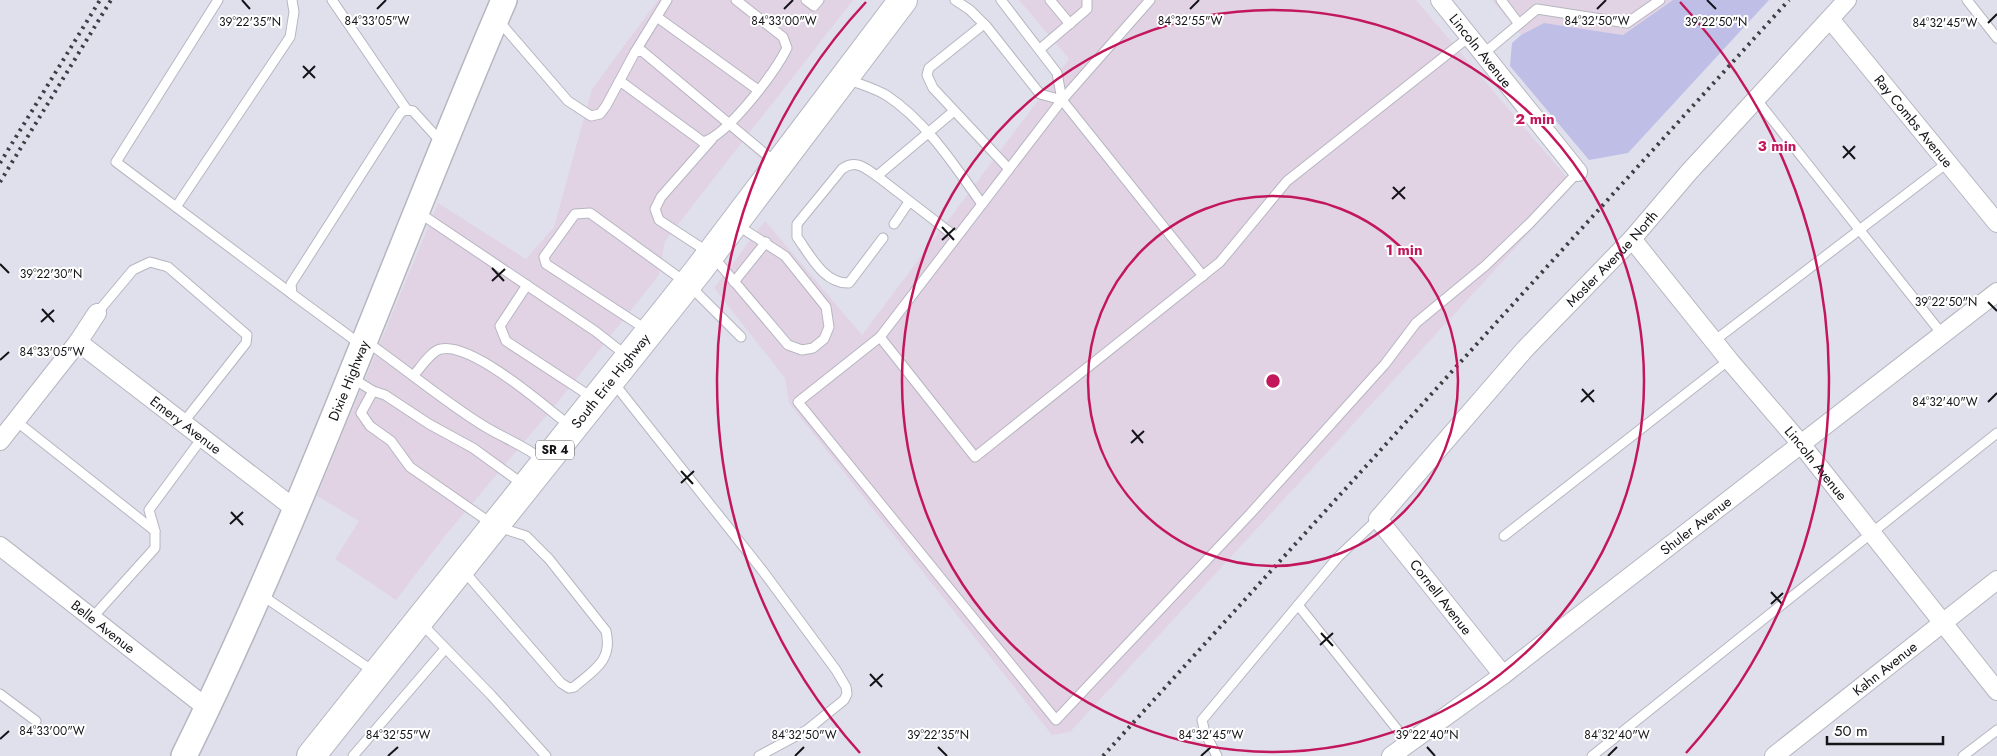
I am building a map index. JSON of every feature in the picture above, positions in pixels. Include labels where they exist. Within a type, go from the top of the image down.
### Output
[{"type":"main road","name":"South Erie Highway","points":[[311,756],[688,284],[903,0]]},
{"type":"street","name":"Lincoln Avenue","points":[[1440,0],[1578,172]]},
{"type":"street","name":"Mosler Avenue North","points":[[1378,519],[1526,348],[1632,239],[1689,172],[1847,0]]},
{"type":"street","name":"Dixie Highway","points":[[184,756],[295,509],[351,406],[350,376],[500,9]]},
{"type":"street","name":"Ray Combs Avenue","points":[[1830,19],[1997,223]]},
{"type":"street","name":"Lincoln Avenue","points":[[1632,239],[1729,360],[1801,444],[1997,691]]},
{"type":"street","name":"Shuler Avenue","points":[[1392,756],[1503,676],[1997,292]]},
{"type":"street","points":[[0,441],[78,342],[97,312]]},
{"type":"street","name":"Emery Avenue","points":[[78,342],[295,509]]},
{"type":"street","name":"Cornell Avenue","points":[[1378,519],[1503,676]]},
{"type":"street","name":"Belle Avenue","points":[[0,546],[207,708]]},
{"type":"street","name":"Kahn Avenue","points":[[1774,756],[1997,580]]},
{"type":"lane","points":[[218,0],[116,162],[292,294],[414,375],[464,414],[490,430],[529,449],[546,462]]},
{"type":"lane","points":[[176,207],[290,37],[294,12],[292,0]]},
{"type":"lane","points":[[332,0],[407,110]]},
{"type":"lane","points":[[500,9],[568,101],[592,116],[600,114],[667,0]]},
{"type":"lane","points":[[734,223],[785,256],[826,307],[830,327],[824,339],[813,348],[802,350],[788,345],[711,254],[659,220],[655,208],[661,197],[712,139],[730,124],[780,63],[788,48],[783,37],[736,0]]},
{"type":"lane","points":[[806,0],[814,6],[819,0]]},
{"type":"lane","points":[[955,0],[970,10],[984,24],[1040,94],[1062,100]]},
{"type":"lane","points":[[1001,0],[1057,73],[1062,100],[1202,276]]},
{"type":"lane","points":[[1050,0],[1070,24]]},
{"type":"lane","points":[[1040,50],[1087,9],[1087,0]]},
{"type":"lane","points":[[1150,0],[1062,100],[880,337],[798,402],[1056,720],[1256,507],[1385,364],[1416,323],[1485,266],[1530,223],[1578,172]]},
{"type":"lane","points":[[1501,0],[1519,24]]},
{"type":"lane","points":[[1483,54],[1538,9],[1627,24],[1660,0]]},
{"type":"lane","points":[[1967,0],[1997,38]]},
{"type":"lane","points":[[656,17],[758,90]]},
{"type":"lane","points":[[984,24],[929,68],[927,75],[933,88],[1009,169]]},
{"type":"lane","points":[[880,337],[975,457],[1220,262],[1288,181],[1469,37]]},
{"type":"lane","points":[[635,52],[642,51],[778,165]]},
{"type":"lane","points":[[844,78],[885,95],[907,112],[929,133],[982,204]]},
{"type":"lane","points":[[620,81],[703,142],[712,139]]},
{"type":"lane","points":[[1756,99],[1942,334]]},
{"type":"lane","points":[[292,294],[291,284],[401,112],[413,111],[444,145]]},
{"type":"lane","points":[[877,176],[954,111]]},
{"type":"lane","points":[[1714,341],[1948,163]]},
{"type":"lane","points":[[883,238],[849,283],[838,283],[827,277],[797,237],[796,224],[842,169],[849,164],[858,164],[877,176],[956,237]]},
{"type":"lane","points":[[894,224],[909,202]]},
{"type":"lane","points":[[417,212],[595,331],[629,357]]},
{"type":"lane","points":[[650,332],[546,264],[544,257],[575,214],[590,214],[688,284],[740,337]]},
{"type":"lane","points":[[734,282],[766,242]]},
{"type":"lane","points":[[97,312],[133,270],[150,262],[168,267],[247,335],[246,343],[183,423]]},
{"type":"lane","points":[[527,285],[500,326],[506,341],[604,390],[762,570],[836,670],[846,687],[847,694],[844,700],[807,730],[759,756]]},
{"type":"lane","points":[[414,375],[440,349],[453,349],[465,352],[483,361],[526,391],[573,428]]},
{"type":"lane","points":[[1504,536],[1729,360]]},
{"type":"lane","points":[[350,376],[373,391],[385,395],[429,424],[473,448],[526,487]]},
{"type":"lane","points":[[373,391],[351,406],[370,426],[391,441],[410,467],[495,526],[526,536],[549,559],[606,631],[609,643],[601,664],[574,687],[570,688],[561,683],[461,568]]},
{"type":"lane","points":[[16,421],[155,531]]},
{"type":"lane","points":[[1592,756],[1997,434]]},
{"type":"lane","points":[[92,618],[155,548],[155,531],[149,510],[202,438]]},
{"type":"lane","points":[[1217,756],[1205,733],[1202,720],[1338,557],[1378,519]]},
{"type":"lane","points":[[258,592],[377,674]]},
{"type":"lane","points":[[1298,605],[1408,743]]},
{"type":"lane","points":[[419,621],[491,695],[546,756]]},
{"type":"lane","points":[[353,756],[445,649]]},
{"type":"lane","points":[[0,694],[36,721]]},
{"type":"lane","points":[[1963,756],[1997,730]]},
{"type":"shaded area","points":[[658,0],[853,0],[665,241],[659,275],[562,397],[444,537],[396,600],[335,559],[359,521],[317,496],[438,203],[526,259],[554,227],[592,89]]},
{"type":"shaded area","points":[[1019,0],[1416,0],[1573,185],[1070,732],[1052,735],[789,403],[785,378],[714,288],[765,221],[862,335],[1069,59]]},
{"type":"shaded area","points":[[1492,0],[1673,0],[1623,35],[1544,23],[1521,35]]},
{"type":"shaded area","points":[[1673,0],[1769,0],[1628,153],[1589,160],[1510,66],[1512,43],[1521,35],[1544,23],[1623,35]]},
{"type":"railway","points":[[0,163],[100,0]]},
{"type":"railway","points":[[0,182],[111,0]]},
{"type":"railway","points":[[1103,756],[1789,0]]}]
